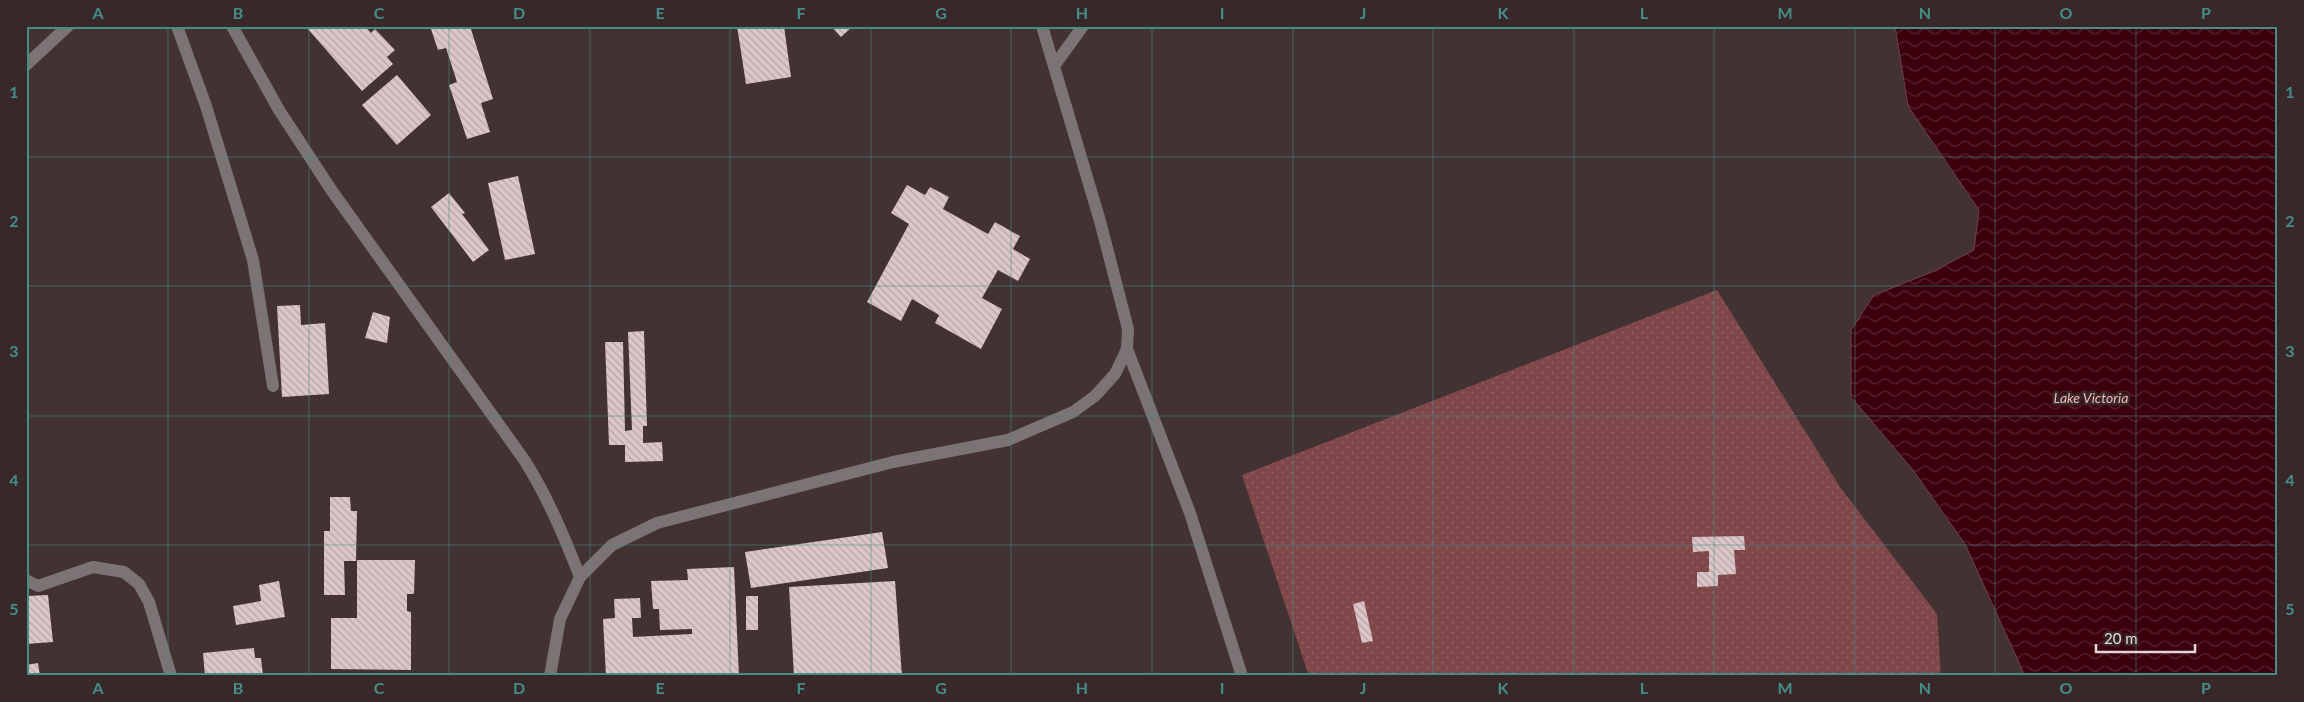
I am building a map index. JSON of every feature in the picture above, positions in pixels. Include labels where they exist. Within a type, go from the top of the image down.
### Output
[{"type":"street","points":[[26,65],[68,26]]},
{"type":"street","points":[[177,26],[206,106],[253,260],[273,386]]},
{"type":"street","points":[[232,26],[279,110],[332,191],[525,461],[548,500],[580,577]]},
{"type":"street","points":[[550,676],[560,619],[580,577],[612,545],[657,523],[893,462],[1008,440],[1072,412],[1095,396],[1115,374],[1127,349],[1128,329],[1100,220],[1042,26]]},
{"type":"street","points":[[1054,66],[1084,26]]},
{"type":"street","points":[[1127,349],[1190,513],[1242,676]]},
{"type":"street","points":[[26,580],[38,586],[93,567],[124,572],[139,584],[149,602],[171,676]]},
{"type":"shaded area","points":[[1717,290],[1840,487],[1937,614],[1941,676],[1309,676],[1242,475]]},
{"type":"water","name":"Lake Victoria","points":[[1895,26],[2278,26],[2278,676],[2025,676],[1965,544],[1913,470],[1851,397],[1851,330],[1874,295],[1932,272],[1974,250],[1979,210],[1908,106]]},
{"type":"building","points":[[309,26],[365,26],[371,33],[375,29],[395,50],[387,57],[393,64],[362,91],[307,28]]},
{"type":"building","points":[[430,26],[470,26],[493,99],[481,103],[490,132],[467,139],[449,85],[457,82],[446,48],[438,50]]},
{"type":"building","points":[[737,26],[784,26],[791,77],[746,84]]},
{"type":"building","points":[[831,26],[853,26],[841,37]]},
{"type":"building","points":[[397,75],[431,115],[397,145],[362,105]]},
{"type":"building","points":[[518,176],[535,254],[505,260],[488,183]]},
{"type":"building","points":[[907,185],[925,195],[930,187],[949,197],[943,209],[988,234],[995,222],[1020,236],[1013,249],[1030,259],[1018,281],[998,270],[982,298],[1002,309],[981,349],[935,323],[939,315],[912,299],[901,321],[867,302],[909,224],[891,213]]},
{"type":"building","points":[[449,193],[465,213],[462,214],[489,250],[473,262],[431,207]]},
{"type":"building","points":[[300,305],[301,325],[325,323],[329,394],[282,397],[277,306]]},
{"type":"building","points":[[373,312],[390,317],[387,343],[365,338]]},
{"type":"building","points":[[644,331],[647,426],[643,426],[643,443],[662,442],[663,461],[625,462],[625,445],[609,445],[605,342],[623,342],[625,431],[632,430],[628,332]]},
{"type":"building","points":[[330,497],[350,497],[351,511],[357,511],[356,561],[344,561],[345,595],[324,595],[324,531],[330,531]]},
{"type":"building","points":[[882,532],[888,568],[751,588],[745,552]]},
{"type":"building","points":[[1744,536],[1745,550],[1734,550],[1736,574],[1718,575],[1718,586],[1697,587],[1697,572],[1709,572],[1709,551],[1693,552],[1692,537]]},
{"type":"building","points":[[357,560],[415,560],[414,594],[407,594],[407,611],[411,612],[411,670],[331,669],[331,618],[357,618]]},
{"type":"building","points":[[734,567],[739,676],[606,676],[603,619],[615,618],[614,599],[640,598],[641,618],[632,618],[633,637],[692,634],[692,629],[660,630],[659,609],[653,609],[651,581],[688,580],[687,569]]},
{"type":"building","points":[[279,581],[285,617],[236,625],[233,606],[261,601],[259,585]]},
{"type":"building","points":[[895,581],[902,676],[794,676],[789,587]]},
{"type":"building","points":[[48,595],[53,642],[26,644],[26,596]]},
{"type":"building","points":[[746,596],[758,596],[758,630],[746,630]]},
{"type":"building","points":[[1364,601],[1373,641],[1362,643],[1353,604]]},
{"type":"building","points":[[254,648],[255,658],[261,658],[263,676],[205,676],[203,653]]},
{"type":"building","points":[[38,663],[40,676],[26,676],[26,665]]}]
